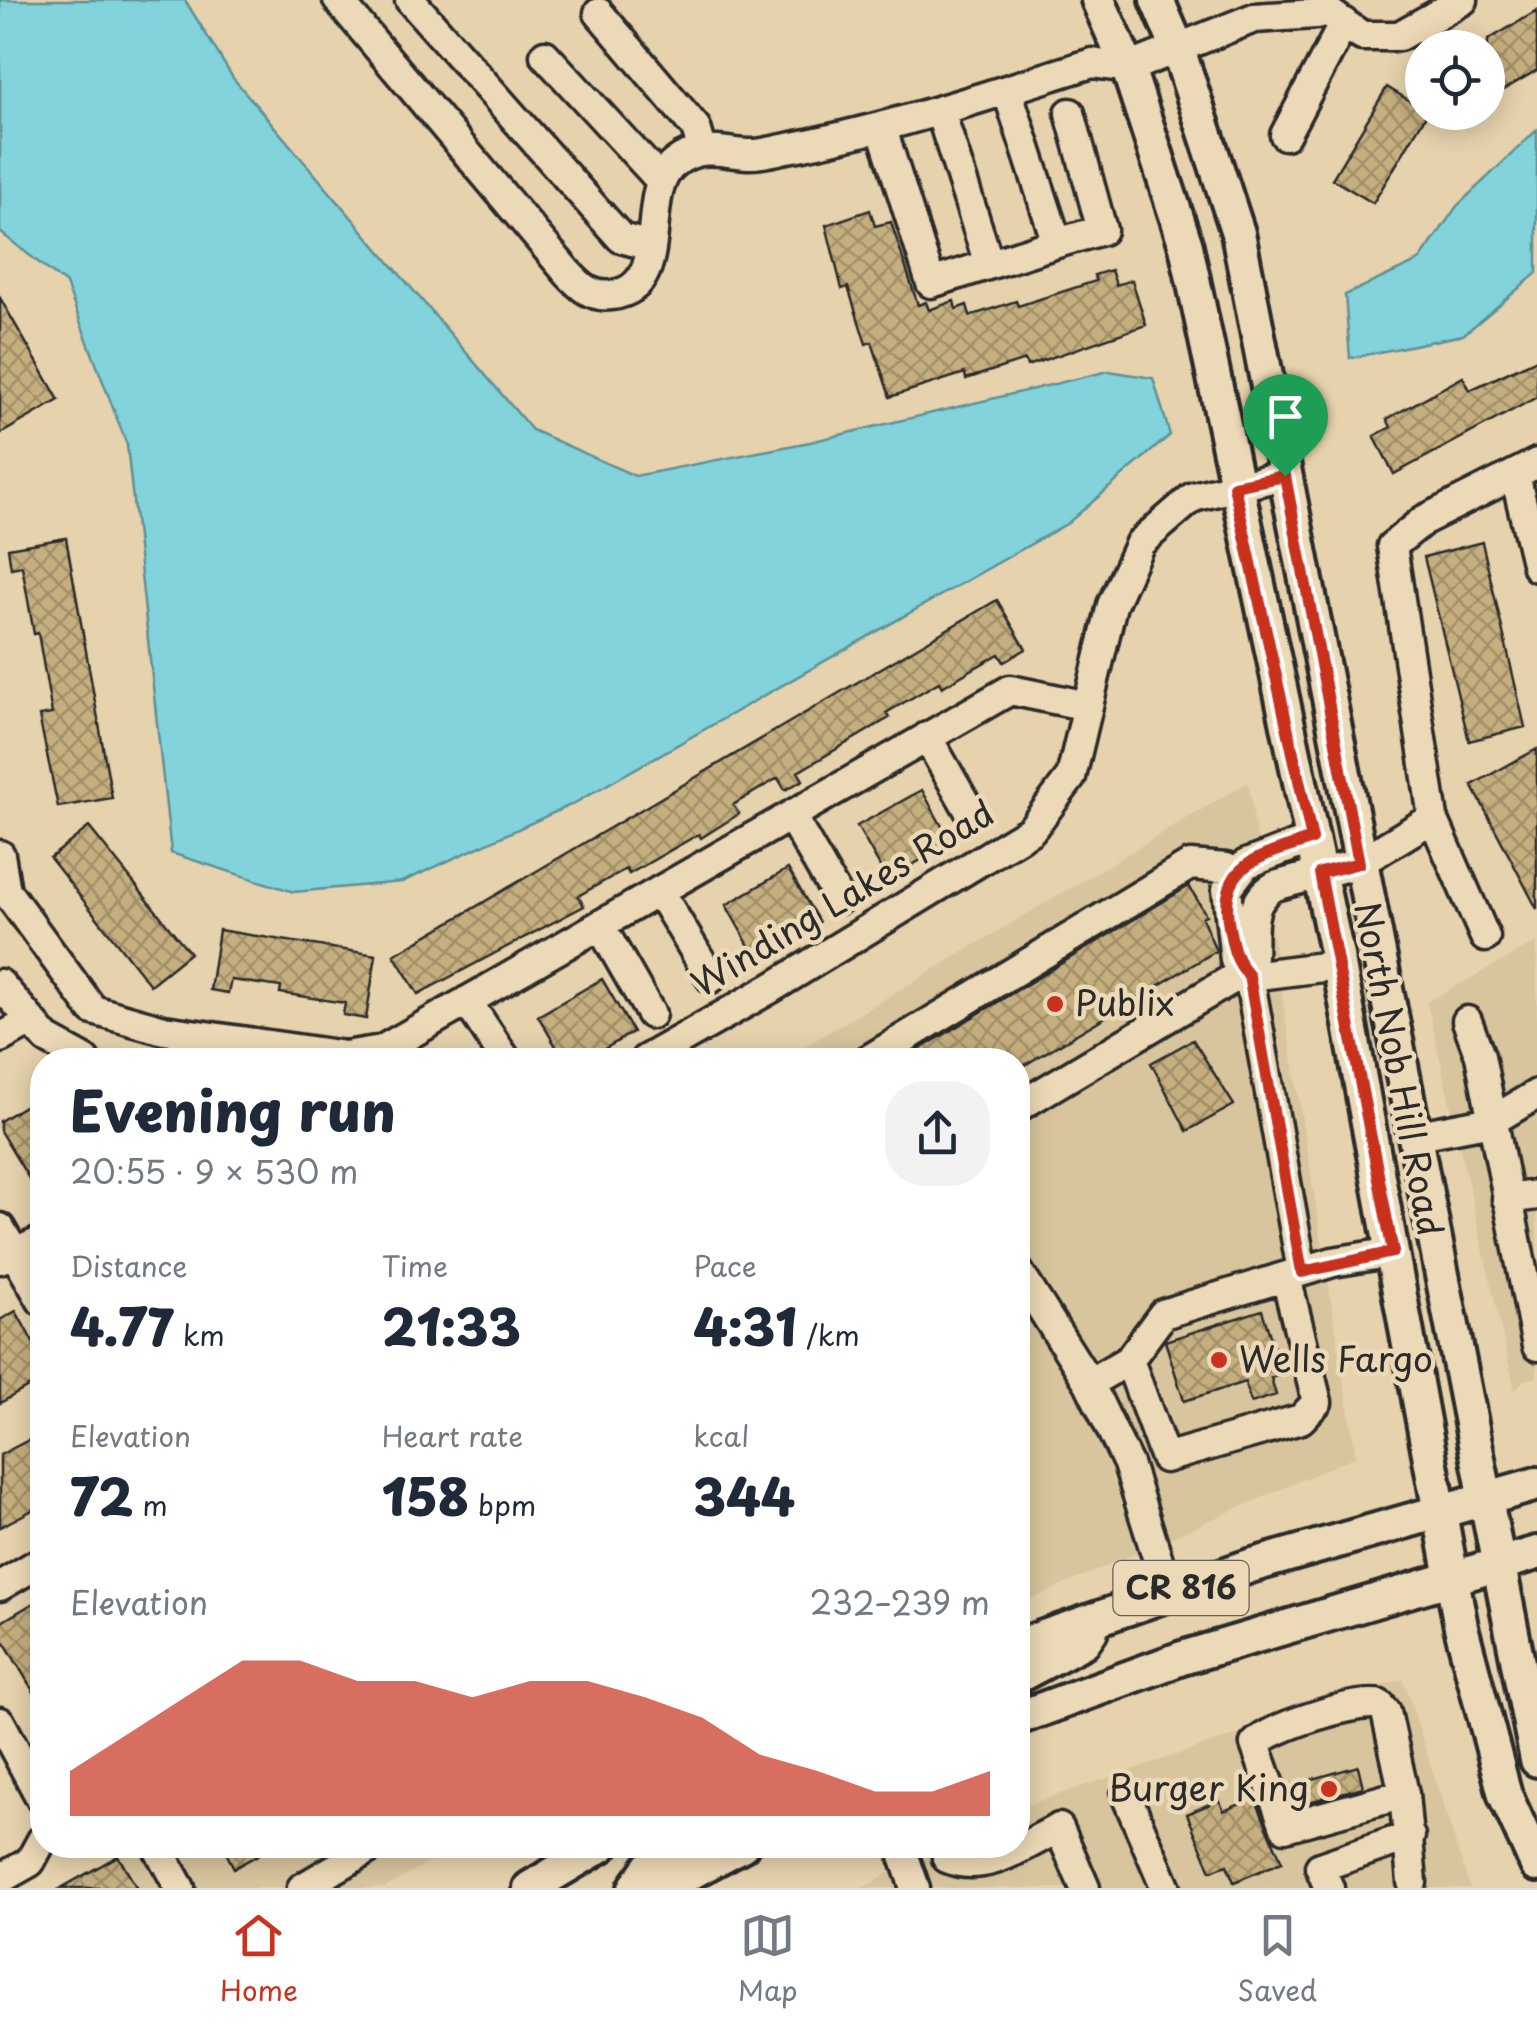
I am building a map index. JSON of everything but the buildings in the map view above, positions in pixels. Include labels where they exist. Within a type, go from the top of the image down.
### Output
[{"type":"main road","name":"North Nob Hill Road","points":[[1098,0],[1128,68],[1186,246],[1234,486],[1320,873],[1443,1511],[1462,1632],[1505,1795],[1537,1865]]},
{"type":"main road","name":"North Nob Hill Road","points":[[1157,0],[1178,49],[1238,232],[1482,1499],[1537,1760]]},
{"type":"main road","name":"CR 816","points":[[1030,1642],[1168,1592],[1537,1484]]},
{"type":"main road","name":"CR 816","points":[[1030,1714],[1164,1664],[1537,1553]]},
{"type":"main road","points":[[1030,1670],[1084,1642],[1102,1615]]},
{"type":"main road","points":[[530,1888],[580,1858]]},
{"type":"main road","points":[[635,1888],[651,1866],[664,1858]]},
{"type":"main road","points":[[662,1888],[718,1858]]},
{"type":"street","points":[[338,0],[584,290],[603,296],[632,288],[649,261],[661,181],[673,163],[702,149],[750,155],[882,129],[1092,62],[1128,68],[1254,18],[1330,13],[1362,36],[1399,36],[1462,0]]},
{"type":"street","points":[[410,0],[621,238],[651,246]]},
{"type":"street","points":[[600,14],[696,128],[702,149]]},
{"type":"street","points":[[1285,136],[1344,23]]},
{"type":"street","points":[[544,55],[661,181]]},
{"type":"street","points":[[1007,90],[1057,243]]},
{"type":"street","points":[[940,110],[989,264]]},
{"type":"street","points":[[882,129],[931,283],[1102,230],[1070,113]]},
{"type":"street","points":[[1484,937],[1433,818],[1392,546],[1424,520],[1526,469],[1537,567]]},
{"type":"street","name":"Winding Lakes Road","points":[[666,1048],[773,988],[1031,830],[1071,778],[1112,605],[1140,543],[1194,497],[1285,476]]},
{"type":"street","points":[[386,1048],[1010,690],[1088,706]]},
{"type":"street","points":[[927,738],[969,810]]},
{"type":"street","points":[[791,816],[839,900]]},
{"type":"street","points":[[1128,1360],[1165,1458],[1301,1419],[1317,1402],[1249,976],[1254,958],[1252,915],[1262,894],[1359,863],[1433,818]]},
{"type":"street","points":[[1249,976],[1235,960],[1225,905],[1233,877],[1246,864],[1312,839]]},
{"type":"street","points":[[0,855],[3,889],[93,1010],[164,1030],[289,1048]]},
{"type":"street","points":[[888,1048],[1190,865],[1226,868],[1233,877]]},
{"type":"street","points":[[659,892],[711,978]]},
{"type":"street","points":[[600,925],[651,1014]]},
{"type":"street","points":[[1030,1099],[1234,978],[1338,965]]},
{"type":"street","points":[[0,984],[47,1039],[63,1048]]},
{"type":"street","points":[[468,1001],[498,1048]]},
{"type":"street","points":[[0,1038],[31,1021]]},
{"type":"street","points":[[1467,1021],[1480,1056],[1537,1346]]},
{"type":"street","points":[[1413,1136],[1492,1121],[1537,1094]]},
{"type":"street","points":[[1507,1199],[1537,1195]]},
{"type":"street","points":[[0,1228],[7,1256],[30,1286]]},
{"type":"street","points":[[7,1256],[30,1246]]},
{"type":"street","points":[[1089,1383],[1128,1360],[1163,1314],[1294,1274],[1393,1252]]},
{"type":"street","points":[[1030,1290],[1089,1383],[1128,1464],[1168,1592]]},
{"type":"street","points":[[0,1586],[30,1568]]},
{"type":"street","points":[[1404,1794],[1285,1827],[1255,1744],[1263,1735],[1312,1718],[1380,1705],[1386,1712],[1404,1794],[1410,1836],[1407,1886]]},
{"type":"street","points":[[0,1722],[30,1778]]},
{"type":"street","points":[[1126,1795],[1166,1888]]},
{"type":"street","points":[[1030,1842],[1058,1828],[1086,1888]]},
{"type":"street","points":[[1329,1888],[1320,1867],[1410,1836]]},
{"type":"street","points":[[0,1878],[32,1858]]},
{"type":"street","points":[[163,1858],[180,1888]]},
{"type":"street","points":[[302,1888],[349,1858]]},
{"type":"street","points":[[905,1858],[915,1888]]},
{"type":"street","points":[[947,1858],[958,1888]]},
{"type":"street","points":[[953,1858],[966,1867],[996,1858]]},
{"type":"shaded area","points":[[1248,782],[1356,1456],[1030,1600],[1030,1048],[802,1048]]},
{"type":"shaded area","points":[[1537,942],[1537,1377],[1524,1380],[1515,1390],[1427,1002]]},
{"type":"shaded area","points":[[1403,1679],[1470,1888],[862,1888],[916,1858],[1030,1858],[1030,1804]]},
{"type":"shaded area","points":[[120,1858],[435,1858],[385,1888],[139,1888]]},
{"type":"water","points":[[0,0],[185,0],[233,78],[532,430],[635,476],[810,442],[1109,371],[1153,378],[1170,435],[1068,523],[573,804],[402,882],[294,892],[171,853],[127,445],[66,284],[0,232]]},
{"type":"water","points":[[1537,130],[1537,273],[1463,335],[1350,358],[1345,295],[1419,261],[1457,206]]},
{"type":"place","name":"Publix","points":[[1055,1004]]},
{"type":"place","name":"Wells Fargo","points":[[1219,1360]]},
{"type":"place","name":"Burger King","points":[[1329,1789]]},
{"type":"route","points":[[1285,476],[1359,863],[1320,873],[1393,1252],[1333,1262],[1302,1272],[1249,976],[1235,960],[1225,905],[1233,877],[1246,864],[1312,839],[1234,486],[1285,476]]}]
